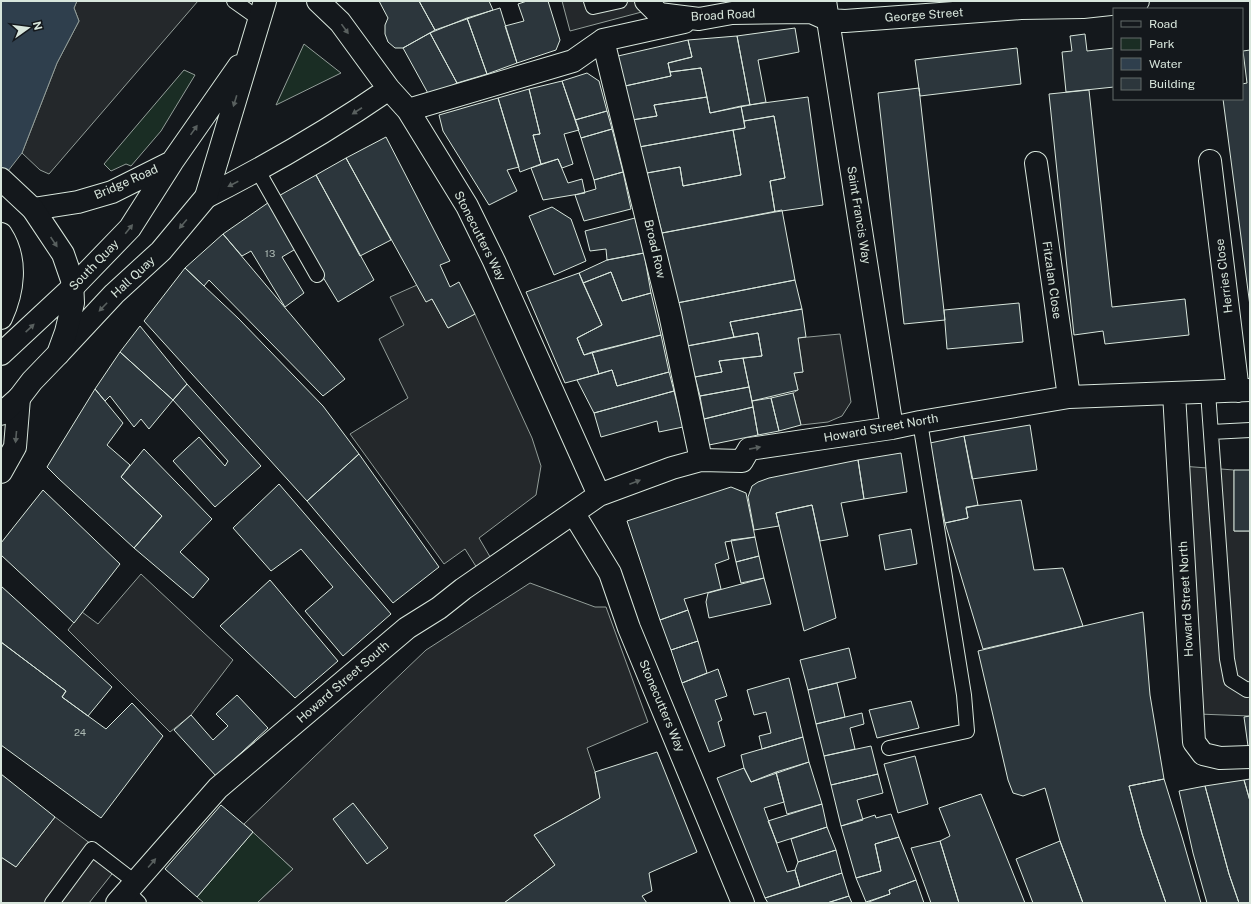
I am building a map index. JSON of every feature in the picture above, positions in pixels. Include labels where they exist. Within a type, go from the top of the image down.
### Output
[{"type":"street","name":"Stonecutters Way","points":[[318,1],[340,22],[389,89],[408,110],[467,206],[494,260],[599,495]]},
{"type":"street","name":"Broad Road","points":[[646,1],[659,14],[699,19],[732,13],[827,11]]},
{"type":"street","name":"George Street","points":[[827,11],[1021,8],[1138,1]]},
{"type":"street","name":"Hall Quay","points":[[58,354],[114,294],[161,251],[206,197],[261,10]]},
{"type":"street","name":"Saint Francis Way","points":[[827,11],[892,428]]},
{"type":"street","points":[[408,110],[573,61],[603,40],[699,19]]},
{"type":"street","name":"Broad Row","points":[[603,40],[668,307],[701,460]]},
{"type":"street","name":"Hall Quay","points":[[172,162],[250,50]]},
{"type":"street","name":"Hall Quay","points":[[206,197],[258,171],[358,111],[389,89]]},
{"type":"street","name":"Herries Close","points":[[1210,160],[1244,390]]},
{"type":"street","name":"Bridge Road","points":[[26,202],[78,202],[112,192],[172,162]]},
{"type":"street","name":"South Quay","points":[[1,354],[73,287],[130,228],[172,162]]},
{"type":"street","name":"Fitzalan Close","points":[[1036,163],[1069,397]]},
{"type":"street","points":[[1,179],[26,202],[63,254],[73,287],[73,303],[66,332],[58,354],[32,381],[19,398],[1,414]]},
{"type":"street","points":[[1,234],[5,241],[11,264],[13,284],[8,304],[1,318]]},
{"type":"street","name":"Howard Street North","points":[[599,495],[672,468],[701,460],[742,461],[749,449],[892,428],[1069,397],[1244,390]]},
{"type":"street","name":"Howard Street North","points":[[1174,393],[1194,742],[1203,754],[1220,758],[1250,756]]},
{"type":"street","points":[[1,472],[15,447],[19,398]]},
{"type":"street","name":"Howard Street South","points":[[130,895],[218,788],[407,628],[439,608],[463,589],[574,514],[599,495]]},
{"type":"street","name":"Stonecutters Way","points":[[574,514],[610,573],[629,628],[743,903]]},
{"type":"lane","points":[[234,1],[261,10]]},
{"type":"lane","points":[[591,1],[593,7],[620,1]]},
{"type":"lane","points":[[258,171],[317,275]]},
{"type":"lane","points":[[1208,392],[1227,659],[1232,680],[1247,690],[1250,689]]},
{"type":"lane","points":[[889,748],[966,731],[964,695],[920,422]]},
{"type":"lane","points":[[1211,432],[1250,430]]},
{"type":"lane","points":[[52,903],[92,849],[130,895]]},
{"type":"green space","points":[[304,44],[341,73],[276,105]]},
{"type":"green space","points":[[184,70],[195,75],[161,131],[131,166],[126,164],[111,171],[104,164]]},
{"type":"green space","points":[[253,832],[293,869],[257,903],[204,903],[197,897]]},
{"type":"shaded area","points":[[77,1],[198,1],[49,174],[40,170],[22,153],[57,63],[79,21],[74,8]]},
{"type":"shaded area","points":[[562,1],[659,1],[653,9],[570,31]]},
{"type":"shaded area","points":[[417,285],[432,299],[448,328],[475,314],[532,438],[541,466],[536,495],[479,538],[496,567],[482,576],[465,549],[444,564],[350,434],[408,398],[379,339],[404,325],[390,297]]},
{"type":"shaded area","points":[[840,334],[851,402],[842,416],[828,422],[801,425],[793,393],[798,390],[794,373],[803,372],[798,338]]},
{"type":"shaded area","points":[[1181,466],[1234,470],[1234,531],[1250,531],[1250,716],[1198,714]]},
{"type":"shaded area","points":[[141,574],[233,660],[191,715],[170,732],[68,630],[82,612],[98,624]]},
{"type":"shaded area","points":[[530,583],[595,607],[606,607],[648,722],[587,748],[595,772],[600,798],[534,835],[555,865],[504,903],[257,903],[293,869],[244,824],[426,650]]},
{"type":"shaded area","points":[[55,817],[119,865],[89,903],[1,903],[1,857],[16,867]]},
{"type":"water","points":[[1,1],[77,1],[74,8],[79,21],[57,63],[22,153],[1,180]]},
{"type":"building","points":[[379,1],[419,1],[435,30],[403,48],[395,48],[388,42],[385,34],[385,25],[388,18]]},
{"type":"building","points":[[419,1],[489,1],[493,10],[435,30]]},
{"type":"building","points":[[527,1],[548,1],[560,40],[556,50],[517,63],[505,26],[524,21],[518,4]]},
{"type":"building","points":[[500,8],[517,63],[487,74],[467,18]]},
{"type":"building","points":[[467,18],[487,74],[457,83],[430,33]]},
{"type":"building","points":[[795,28],[799,52],[758,60],[766,102],[750,105],[737,36]]},
{"type":"building","points":[[430,33],[457,83],[430,97],[403,48]]},
{"type":"building","points":[[1085,34],[1087,51],[1113,48],[1113,87],[1066,92],[1062,52],[1072,51],[1070,36]]},
{"type":"building","points":[[737,36],[750,105],[710,113],[701,68],[670,72],[668,63],[692,57],[688,40]]},
{"type":"building","points":[[688,40],[692,57],[668,63],[671,76],[625,86],[618,56]]},
{"type":"building","points":[[1017,48],[1021,84],[920,96],[915,60]]},
{"type":"building","points":[[1250,50],[1250,306],[1223,100],[1243,100],[1243,84],[1247,83],[1243,51]]},
{"type":"building","points":[[701,68],[707,97],[654,105],[657,116],[632,120],[625,86],[671,76],[670,72]]},
{"type":"building","points":[[587,73],[599,81],[607,111],[575,120],[562,81]]},
{"type":"building","points":[[562,81],[579,130],[564,134],[573,164],[562,168],[558,159],[541,164],[533,135],[540,134],[529,89]]},
{"type":"building","points":[[919,88],[945,320],[904,324],[878,93]]},
{"type":"building","points":[[529,89],[540,134],[533,135],[541,164],[520,172],[498,98]]},
{"type":"building","points":[[1089,90],[1112,307],[1185,299],[1189,335],[1105,344],[1103,331],[1074,335],[1049,94]]},
{"type":"building","points":[[707,97],[710,113],[741,106],[745,128],[639,147],[632,120],[657,116],[654,105]]},
{"type":"building","points":[[808,97],[823,205],[775,212],[770,181],[785,178],[774,116],[744,121],[741,106]]},
{"type":"building","points":[[498,98],[519,167],[507,170],[517,191],[489,205],[443,131],[439,115]]},
{"type":"building","points":[[607,111],[612,129],[581,138],[575,120]]},
{"type":"building","points":[[774,116],[785,178],[770,181],[775,212],[662,233],[647,173],[680,167],[683,186],[741,175],[733,130],[745,128],[744,121]]},
{"type":"building","points":[[612,129],[623,172],[594,180],[581,138]]},
{"type":"building","points":[[733,130],[741,175],[683,186],[680,167],[647,173],[639,147]]},
{"type":"building","points":[[386,137],[450,261],[440,265],[450,287],[459,282],[475,314],[448,328],[432,299],[426,302],[346,158]]},
{"type":"building","points":[[346,158],[391,240],[360,256],[316,175]]},
{"type":"building","points":[[558,159],[568,183],[582,179],[585,193],[543,200],[531,168]]},
{"type":"building","points":[[623,172],[631,209],[584,221],[575,195],[596,189],[594,180]]},
{"type":"building","points":[[316,175],[374,280],[338,302],[275,198]]},
{"type":"building","points":[[275,198],[299,247],[282,257],[304,293],[285,307],[251,251],[242,256],[223,234]]},
{"type":"building","points":[[552,207],[571,219],[586,261],[554,275],[529,216]]},
{"type":"building","points":[[782,210],[795,280],[677,303],[662,233]]},
{"type":"building","points":[[635,218],[644,253],[607,260],[606,249],[590,251],[585,231]]},
{"type":"building","points":[[223,234],[345,379],[323,396],[209,280],[204,286],[185,268]]},
{"type":"building","points":[[644,253],[651,293],[622,301],[611,272],[583,283],[579,273],[607,260]]},
{"type":"building","points":[[185,268],[239,319],[323,406],[359,454],[307,501],[144,321]]},
{"type":"building","points":[[611,272],[622,301],[651,293],[661,335],[584,355],[577,338],[602,325],[583,283]]},
{"type":"building","points":[[579,273],[602,325],[577,338],[584,355],[592,352],[599,374],[565,383],[526,292]]},
{"type":"building","points":[[795,280],[802,309],[730,322],[734,337],[687,346],[677,303]]},
{"type":"building","points":[[1019,303],[1023,342],[947,349],[944,310]]},
{"type":"building","points":[[802,309],[806,337],[798,338],[803,372],[794,373],[798,390],[752,401],[743,358],[762,356],[758,333],[734,337],[730,322]]},
{"type":"building","points":[[140,326],[187,384],[173,400],[120,352]]},
{"type":"building","points":[[758,333],[762,356],[719,361],[722,372],[695,377],[687,346]]},
{"type":"building","points":[[661,335],[669,372],[617,386],[612,370],[599,374],[592,352]]},
{"type":"building","points":[[120,352],[173,400],[149,429],[141,419],[134,427],[110,396],[105,401],[95,389]]},
{"type":"building","points":[[743,358],[749,387],[700,396],[695,377],[722,372],[719,361]]},
{"type":"building","points":[[612,370],[617,386],[669,372],[674,391],[594,413],[577,380]]},
{"type":"building","points":[[187,384],[261,466],[215,507],[173,461],[199,437],[225,466],[228,461],[173,400]]},
{"type":"building","points":[[749,387],[753,407],[704,419],[700,396]]},
{"type":"building","points":[[95,389],[123,423],[107,445],[130,465],[121,477],[162,516],[134,548],[47,467]]},
{"type":"building","points":[[674,391],[683,427],[659,432],[657,421],[601,437],[594,413]]},
{"type":"building","points":[[793,393],[801,425],[779,431],[771,398]]},
{"type":"building","points":[[771,398],[779,431],[758,435],[752,401]]},
{"type":"building","points":[[753,407],[758,435],[709,445],[704,419]]},
{"type":"building","points":[[1030,425],[1037,470],[972,479],[964,436]]},
{"type":"building","points":[[964,436],[978,505],[966,508],[968,518],[945,523],[930,443]]},
{"type":"building","points":[[144,449],[212,519],[180,552],[209,579],[193,598],[134,548],[162,516],[121,477]]},
{"type":"building","points":[[901,453],[907,492],[864,499],[858,460]]},
{"type":"building","points":[[359,454],[439,567],[393,603],[307,501]]},
{"type":"building","points":[[858,460],[864,499],[841,503],[848,536],[820,541],[812,505],[776,513],[779,526],[754,530],[748,497],[752,486],[769,478]]},
{"type":"building","points":[[1234,470],[1250,470],[1250,531],[1234,531]]},
{"type":"building","points":[[279,484],[391,614],[343,656],[305,611],[333,587],[301,549],[271,571],[233,528]]},
{"type":"building","points":[[731,487],[746,493],[755,537],[725,542],[729,559],[715,564],[721,589],[684,599],[688,610],[660,620],[627,521]]},
{"type":"building","points":[[43,490],[120,564],[74,623],[1,555],[1,543]]},
{"type":"building","points":[[1021,500],[1034,570],[1063,568],[1083,626],[983,649],[945,523],[968,518],[966,507]]},
{"type":"building","points":[[812,505],[836,618],[804,631],[776,513]]},
{"type":"building","points":[[911,529],[917,564],[885,570],[879,535]]},
{"type":"building","points":[[755,537],[759,556],[736,562],[731,540]]},
{"type":"building","points":[[759,556],[764,578],[741,583],[736,562]]},
{"type":"building","points":[[764,578],[771,604],[709,618],[706,602],[708,593]]},
{"type":"building","points":[[270,580],[338,661],[295,698],[220,626]]},
{"type":"building","points":[[1,586],[112,687],[88,716],[62,697],[66,691],[1,642]]},
{"type":"building","points":[[688,610],[698,641],[671,650],[660,620]]},
{"type":"building","points":[[1143,612],[1150,695],[1164,779],[1129,786],[1142,834],[1166,903],[1083,903],[1060,841],[1045,788],[1023,796],[1013,793],[1008,780],[978,651]]},
{"type":"building","points":[[698,641],[707,673],[682,683],[671,650]]},
{"type":"building","points":[[1,642],[66,691],[62,697],[106,729],[132,703],[163,736],[101,818],[1,745]]},
{"type":"building","points":[[849,648],[856,678],[808,690],[800,660]]},
{"type":"building","points":[[718,669],[727,696],[715,700],[722,720],[718,722],[725,746],[709,752],[682,683]]},
{"type":"building","points":[[789,678],[803,737],[762,749],[759,736],[771,733],[766,712],[754,715],[747,690]]},
{"type":"building","points":[[837,683],[845,717],[816,724],[808,690]]},
{"type":"building","points":[[237,695],[268,728],[216,776],[174,730],[191,715],[213,740],[228,726],[216,714]]},
{"type":"building","points":[[911,701],[919,728],[877,738],[869,710]]},
{"type":"building","points":[[862,713],[864,724],[850,728],[855,749],[824,756],[816,724]]},
{"type":"building","points":[[1250,716],[1250,746],[1248,746],[1244,717]]},
{"type":"building","points":[[803,737],[809,762],[751,782],[744,768],[741,755]]},
{"type":"building","points":[[871,746],[878,774],[831,785],[824,756]]},
{"type":"building","points":[[657,752],[697,852],[649,873],[652,891],[642,896],[647,903],[504,903],[555,865],[534,835],[600,798],[595,772]]},
{"type":"building","points":[[915,756],[928,804],[898,813],[884,764]]},
{"type":"building","points":[[809,762],[822,804],[787,814],[776,772]]},
{"type":"building","points":[[744,768],[751,782],[776,772],[784,802],[764,808],[787,872],[795,870],[800,887],[765,898],[717,778]]},
{"type":"building","points":[[1,774],[55,817],[16,867],[1,857]]},
{"type":"building","points":[[878,774],[883,793],[857,800],[863,820],[841,826],[831,785]]},
{"type":"building","points":[[1164,779],[1201,903],[1166,903],[1142,834],[1129,786]]},
{"type":"building","points":[[1250,779],[1250,801],[1244,780]]},
{"type":"building","points":[[1244,780],[1250,801],[1250,903],[1239,903],[1229,874],[1205,786]]},
{"type":"building","points":[[1205,786],[1229,874],[1239,903],[1207,903],[1193,853],[1179,791]]},
{"type":"building","points":[[981,794],[1025,903],[959,903],[940,841],[950,836],[939,808]]},
{"type":"building","points":[[353,803],[388,848],[367,864],[333,819]]},
{"type":"building","points":[[822,804],[827,827],[777,843],[768,821]]},
{"type":"building","points":[[221,805],[253,832],[197,897],[165,869]]},
{"type":"building","points":[[891,814],[899,837],[875,844],[881,871],[856,878],[841,826],[875,815],[876,818]]},
{"type":"building","points":[[827,827],[836,850],[798,862],[791,839]]},
{"type":"building","points":[[899,837],[916,880],[889,890],[890,894],[866,902],[856,878],[881,871],[875,844]]},
{"type":"building","points":[[940,841],[959,903],[931,903],[911,848]]},
{"type":"building","points":[[1060,841],[1083,903],[1033,903],[1016,859]]},
{"type":"building","points":[[836,850],[842,873],[800,887],[795,870],[798,862]]},
{"type":"building","points":[[842,873],[849,896],[827,903],[768,903],[765,898]]},
{"type":"building","points":[[916,880],[924,903],[866,903],[890,894],[889,890]]},
{"type":"building","points":[[849,896],[852,903],[827,903]]}]
